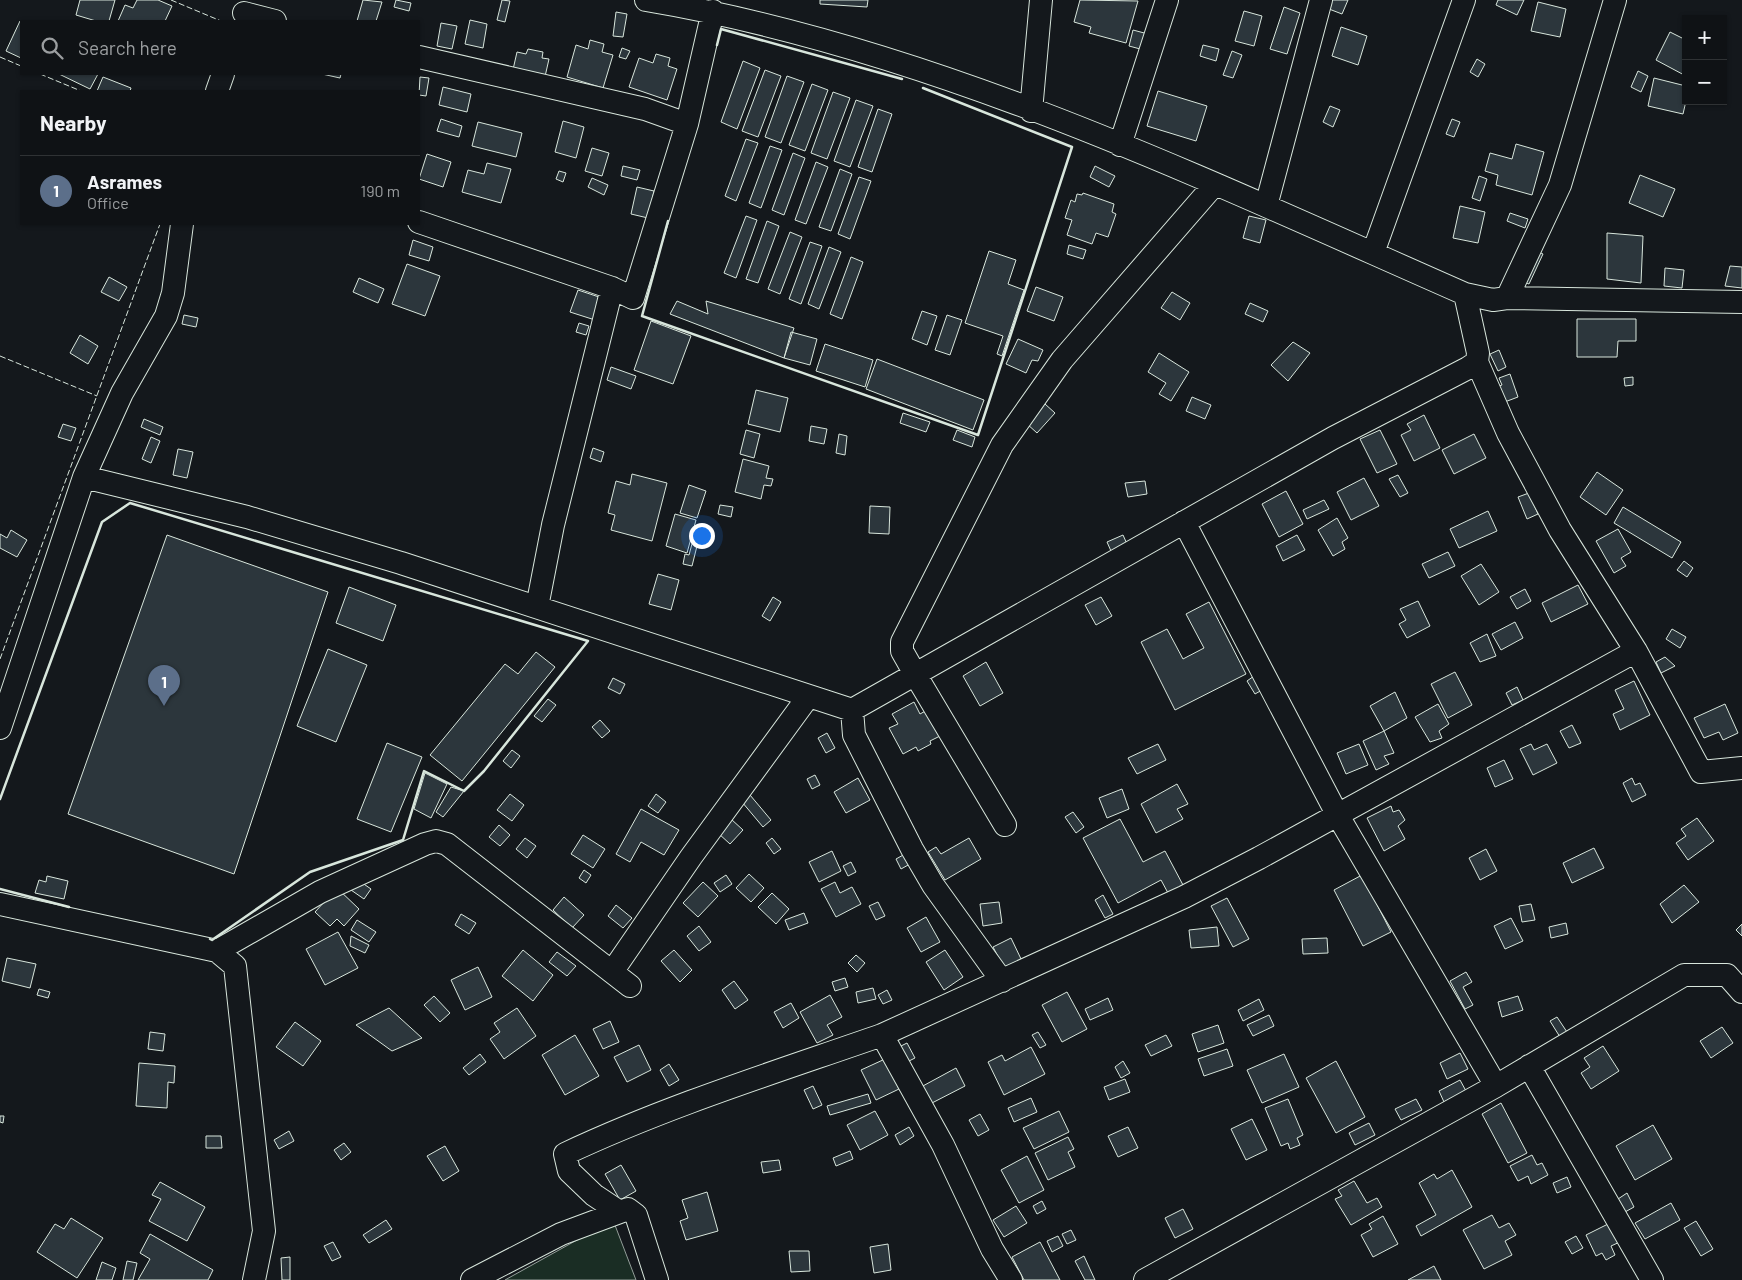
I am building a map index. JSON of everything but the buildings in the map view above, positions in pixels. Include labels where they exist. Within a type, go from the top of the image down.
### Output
[{"type":"street","points":[[646,0],[713,11],[897,61],[1120,145],[1266,206],[1465,294],[1493,300],[1507,298],[1742,302]]},
{"type":"street","points":[[1031,110],[1041,0]]},
{"type":"street","points":[[1120,145],[1167,0]]},
{"type":"street","points":[[1266,206],[1321,0]]},
{"type":"street","points":[[1373,254],[1464,0]]},
{"type":"street","points":[[1507,298],[1560,185],[1615,0]]},
{"type":"street","points":[[420,222],[612,288],[633,298],[687,124],[713,11]]},
{"type":"street","points":[[245,12],[272,20]]},
{"type":"street","points":[[420,57],[644,109],[687,124]]},
{"type":"street","points":[[218,90],[224,75]]},
{"type":"street","points":[[1005,825],[902,651],[902,642],[1002,445],[1062,360],[1214,184]]},
{"type":"street","points":[[0,728],[84,477],[122,393],[166,316],[172,293],[182,225]]},
{"type":"street","points":[[537,607],[553,525],[612,288]]},
{"type":"street","points":[[1465,294],[1478,353],[1477,362],[1508,433],[1560,530],[1636,652],[1702,772],[1742,768]]},
{"type":"street","points":[[84,477],[247,517],[401,563],[852,710],[1333,438],[1477,362]]},
{"type":"street","points":[[1184,522],[1337,814],[1496,1086]]},
{"type":"street","points":[[618,1211],[594,1195],[569,1171],[565,1154],[596,1139],[682,1106],[882,1035],[1184,897],[1636,652]]},
{"type":"street","points":[[612,972],[691,857],[808,697]]},
{"type":"street","points":[[852,710],[854,734],[912,849],[933,885],[1002,981]]},
{"type":"street","points":[[217,951],[320,892],[425,844],[436,841],[447,844],[630,986]]},
{"type":"street","points":[[0,904],[217,951],[235,966],[264,1231],[254,1280]]},
{"type":"street","points":[[1145,1280],[1496,1086],[1684,975],[1727,975],[1742,992]]},
{"type":"street","points":[[882,1035],[943,1145],[992,1249],[1011,1280]]},
{"type":"street","points":[[1528,1066],[1652,1280]]},
{"type":"street","points":[[472,1280],[561,1234],[618,1211],[628,1209],[636,1215],[656,1280]]},
{"type":"green space","points":[[613,1220],[636,1280],[505,1280]]},
{"type":"fence","points":[[171,0],[219,20]]},
{"type":"fence","points":[[0,57],[20,66]]},
{"type":"fence","points":[[42,75],[79,90]]},
{"type":"fence","points":[[0,659],[160,225]]},
{"type":"fence","points":[[0,356],[97,396]]},
{"type":"wall","points":[[717,45],[721,29],[902,79]]},
{"type":"wall","points":[[668,221],[642,316],[978,435],[1072,147],[923,88]]},
{"type":"wall","points":[[0,799],[102,522],[130,503],[588,641],[484,771],[464,791],[424,771],[403,840],[310,872],[212,940],[210,939]]},
{"type":"wall","points":[[0,889],[69,907]]},
{"type":"place","name":"Asrames","points":[[164,706]]}]
